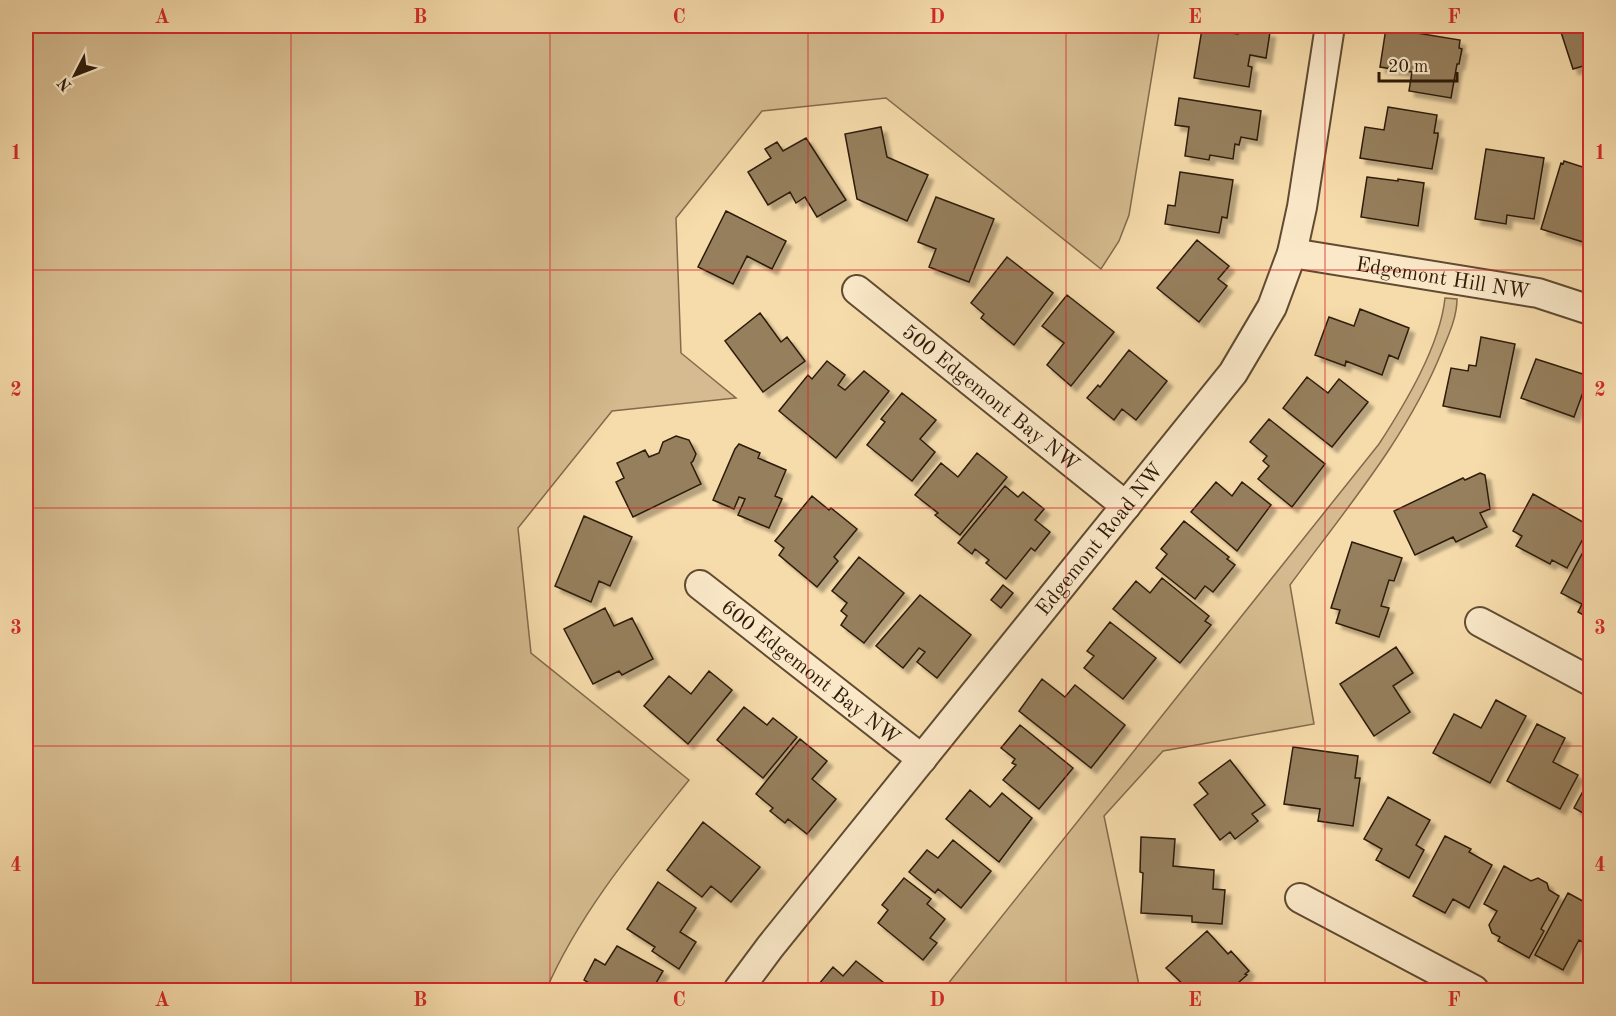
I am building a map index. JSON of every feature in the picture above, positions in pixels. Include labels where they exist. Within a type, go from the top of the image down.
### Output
[{"type":"street","name":"Edgemont Road NW","points":[[738,990],[770,947],[1246,354],[1272,307],[1293,253],[1330,26]]},
{"type":"street","name":"Edgemont Hill NW","points":[[1293,253],[1538,293],[1590,310]]},
{"type":"street","name":"500 Edgemont Bay NW","points":[[857,290],[1126,506]]},
{"type":"street","name":"600 Edgemont Bay NW","points":[[700,585],[922,759]]},
{"type":"street","points":[[1480,622],[1590,681]]},
{"type":"street","points":[[1300,898],[1474,990]]},
{"type":"shaded area","points":[[26,26],[1160,26],[1129,215],[1119,241],[1101,269],[886,98],[762,111],[676,218],[681,353],[736,398],[612,411],[518,528],[531,653],[689,780],[629,855],[592,907],[560,961],[546,990],[26,990]]},
{"type":"shaded area","points":[[1445,298],[1457,299],[1457,306],[1447,338],[1428,383],[1374,472],[1290,585],[1314,724],[1163,751],[1104,816],[1140,990],[943,990],[1379,444],[1400,411],[1429,355],[1442,316]]},
{"type":"building","points":[[1559,26],[1590,26],[1590,64],[1573,69]]},
{"type":"building","points":[[1239,27],[1270,32],[1266,58],[1250,55],[1248,66],[1252,67],[1249,87],[1194,78],[1202,29],[1238,34]]},
{"type":"building","points":[[1386,28],[1460,40],[1459,48],[1462,49],[1451,98],[1409,91],[1412,72],[1380,67]]},
{"type":"building","points":[[1179,98],[1261,111],[1257,140],[1241,137],[1239,145],[1235,144],[1233,159],[1210,155],[1209,160],[1185,156],[1189,127],[1175,125]]},
{"type":"building","points":[[1388,107],[1437,115],[1434,133],[1438,133],[1438,136],[1432,169],[1360,158],[1365,127],[1384,130]]},
{"type":"building","points":[[881,127],[887,157],[928,175],[907,221],[857,199],[845,134]]},
{"type":"building","points":[[806,138],[846,200],[817,217],[805,197],[796,203],[790,192],[768,205],[748,172],[771,158],[765,149],[777,142],[783,151]]},
{"type":"building","points":[[1486,149],[1544,158],[1534,219],[1507,215],[1506,224],[1475,219]]},
{"type":"building","points":[[1564,161],[1589,169],[1590,172],[1590,216],[1583,242],[1541,229],[1561,163],[1563,164]]},
{"type":"building","points":[[1180,172],[1233,180],[1227,218],[1222,217],[1219,233],[1165,224],[1168,205],[1175,206]]},
{"type":"building","points":[[1367,177],[1424,183],[1418,226],[1361,217]]},
{"type":"building","points":[[936,197],[994,219],[969,282],[929,267],[936,249],[918,242]]},
{"type":"building","points":[[726,211],[786,241],[772,269],[747,256],[733,284],[698,267]]},
{"type":"building","points":[[1197,240],[1229,266],[1218,279],[1227,286],[1199,322],[1157,288]]},
{"type":"building","points":[[1007,257],[1053,293],[1014,345],[981,318],[984,314],[971,303]]},
{"type":"building","points":[[1067,295],[1114,332],[1071,386],[1047,365],[1064,343],[1042,326]]},
{"type":"building","points":[[1360,309],[1409,328],[1398,359],[1389,355],[1382,375],[1346,361],[1345,366],[1315,355],[1329,317],[1354,326]]},
{"type":"building","points":[[760,313],[781,342],[787,337],[805,361],[763,392],[725,341]]},
{"type":"building","points":[[1481,337],[1515,344],[1500,417],[1443,406],[1451,368],[1468,371],[1469,365],[1476,366]]},
{"type":"building","points":[[1129,350],[1167,381],[1136,420],[1122,409],[1114,420],[1087,398],[1098,385],[1100,387]]},
{"type":"building","points":[[1536,359],[1589,376],[1574,417],[1521,398]]},
{"type":"building","points":[[827,361],[845,375],[838,385],[845,390],[864,371],[889,391],[836,458],[779,411],[808,375],[812,379]]},
{"type":"building","points":[[1307,377],[1328,393],[1339,379],[1368,402],[1332,447],[1283,408]]},
{"type":"building","points":[[902,393],[936,420],[920,439],[935,452],[912,481],[867,445],[885,422],[881,419]]},
{"type":"building","points":[[1269,419],[1325,464],[1292,507],[1258,479],[1269,466],[1263,461],[1267,456],[1250,442]]},
{"type":"building","points":[[676,436],[689,440],[696,454],[691,463],[701,484],[633,517],[616,482],[624,478],[617,463],[645,450],[649,457],[659,453],[663,442]]},
{"type":"building","points":[[739,444],[760,453],[758,458],[786,470],[775,496],[782,499],[769,528],[738,515],[745,499],[739,497],[734,509],[713,500]]},
{"type":"building","points":[[977,453],[1007,477],[960,535],[935,515],[938,513],[915,495],[941,463],[958,477]]},
{"type":"building","points":[[1480,473],[1485,475],[1490,509],[1480,513],[1487,527],[1456,542],[1453,537],[1415,555],[1394,511],[1463,478],[1465,480]]},
{"type":"building","points":[[1216,482],[1232,496],[1242,482],[1271,505],[1237,551],[1191,512]]},
{"type":"building","points":[[1005,486],[1018,497],[1023,492],[1044,509],[1035,520],[1050,532],[1035,551],[1031,548],[1006,579],[986,563],[989,560],[975,549],[972,554],[958,543]]},
{"type":"building","points":[[1533,494],[1590,526],[1567,568],[1552,560],[1550,564],[1516,546],[1522,536],[1513,531]]},
{"type":"building","points":[[812,496],[857,529],[834,557],[838,561],[817,587],[779,555],[784,548],[775,541]]},
{"type":"building","points":[[584,516],[632,537],[610,586],[599,581],[591,602],[555,586]]},
{"type":"building","points":[[1184,521],[1229,557],[1227,559],[1235,565],[1213,592],[1205,586],[1195,599],[1156,568],[1167,554],[1161,549]]},
{"type":"building","points":[[1589,541],[1590,619],[1578,612],[1582,604],[1561,593]]},
{"type":"building","points":[[1352,542],[1402,558],[1394,581],[1389,580],[1381,606],[1389,608],[1379,637],[1336,623],[1340,610],[1331,608]]},
{"type":"building","points":[[859,557],[904,593],[864,643],[841,625],[847,616],[841,611],[847,603],[832,591]]},
{"type":"building","points":[[1162,578],[1209,616],[1205,621],[1211,625],[1180,663],[1113,609],[1136,581],[1150,593]]},
{"type":"building","points":[[1003,585],[1013,593],[1001,608],[991,600]]},
{"type":"building","points":[[920,595],[971,635],[937,678],[917,662],[925,652],[919,648],[903,668],[876,646]]},
{"type":"building","points":[[605,608],[614,626],[632,618],[653,659],[622,675],[619,671],[593,684],[564,629]]},
{"type":"building","points":[[1110,622],[1156,658],[1123,699],[1084,668],[1094,656],[1087,651]]},
{"type":"building","points":[[1396,647],[1413,673],[1393,686],[1410,712],[1374,736],[1340,684]]},
{"type":"building","points":[[709,671],[732,690],[688,744],[644,706],[669,676],[691,694]]},
{"type":"building","points":[[1042,679],[1065,697],[1075,685],[1125,725],[1091,768],[1019,711]]},
{"type":"building","points":[[1496,700],[1526,716],[1490,783],[1433,753],[1454,714],[1481,728]]},
{"type":"building","points":[[744,707],[767,725],[773,718],[797,737],[763,778],[717,740]]},
{"type":"building","points":[[1537,724],[1565,738],[1553,762],[1578,775],[1560,809],[1507,781]]},
{"type":"building","points":[[1020,725],[1073,768],[1039,809],[1003,780],[1016,765],[1012,763],[1015,759],[1001,748]]},
{"type":"building","points":[[800,739],[827,761],[812,779],[836,799],[807,834],[788,819],[785,823],[770,811],[773,808],[756,794]]},
{"type":"building","points":[[1293,747],[1358,756],[1355,778],[1360,778],[1353,826],[1318,821],[1320,809],[1284,804]]},
{"type":"building","points":[[1230,760],[1265,805],[1252,814],[1258,821],[1235,839],[1230,832],[1220,840],[1194,805],[1208,794],[1199,783]]},
{"type":"building","points":[[1590,778],[1590,817],[1574,808]]},
{"type":"building","points":[[970,790],[990,807],[1002,793],[1032,818],[999,862],[946,819]]},
{"type":"building","points":[[1388,797],[1430,820],[1416,845],[1424,850],[1409,878],[1376,860],[1382,849],[1364,839]]},
{"type":"building","points":[[703,822],[760,867],[731,902],[711,886],[702,897],[667,870]]},
{"type":"building","points":[[1445,836],[1471,849],[1469,852],[1492,865],[1469,908],[1453,899],[1445,913],[1413,896]]},
{"type":"building","points":[[1141,837],[1175,839],[1173,866],[1214,870],[1213,889],[1225,890],[1222,924],[1192,922],[1192,916],[1141,913],[1143,873],[1140,872]]},
{"type":"building","points":[[953,840],[991,871],[961,908],[938,889],[935,893],[909,872],[927,850],[938,858]]},
{"type":"building","points":[[1504,866],[1531,881],[1538,878],[1547,883],[1549,890],[1559,896],[1541,929],[1544,931],[1529,958],[1498,941],[1500,937],[1492,933],[1489,925],[1497,911],[1484,904]]},
{"type":"building","points":[[904,878],[931,899],[927,904],[945,919],[930,938],[937,943],[923,960],[878,923],[888,910],[882,905]]},
{"type":"building","points":[[658,882],[696,908],[680,932],[696,942],[679,969],[652,951],[655,947],[627,929]]},
{"type":"building","points":[[1568,893],[1590,905],[1590,946],[1579,940],[1563,970],[1535,955]]},
{"type":"building","points":[[1207,931],[1228,954],[1231,951],[1249,971],[1230,990],[1189,990],[1166,968]]},
{"type":"building","points":[[617,946],[663,971],[652,990],[591,990],[594,986],[584,980],[595,959],[605,965]]},
{"type":"building","points":[[856,961],[893,990],[814,990],[833,967],[843,976]]}]
